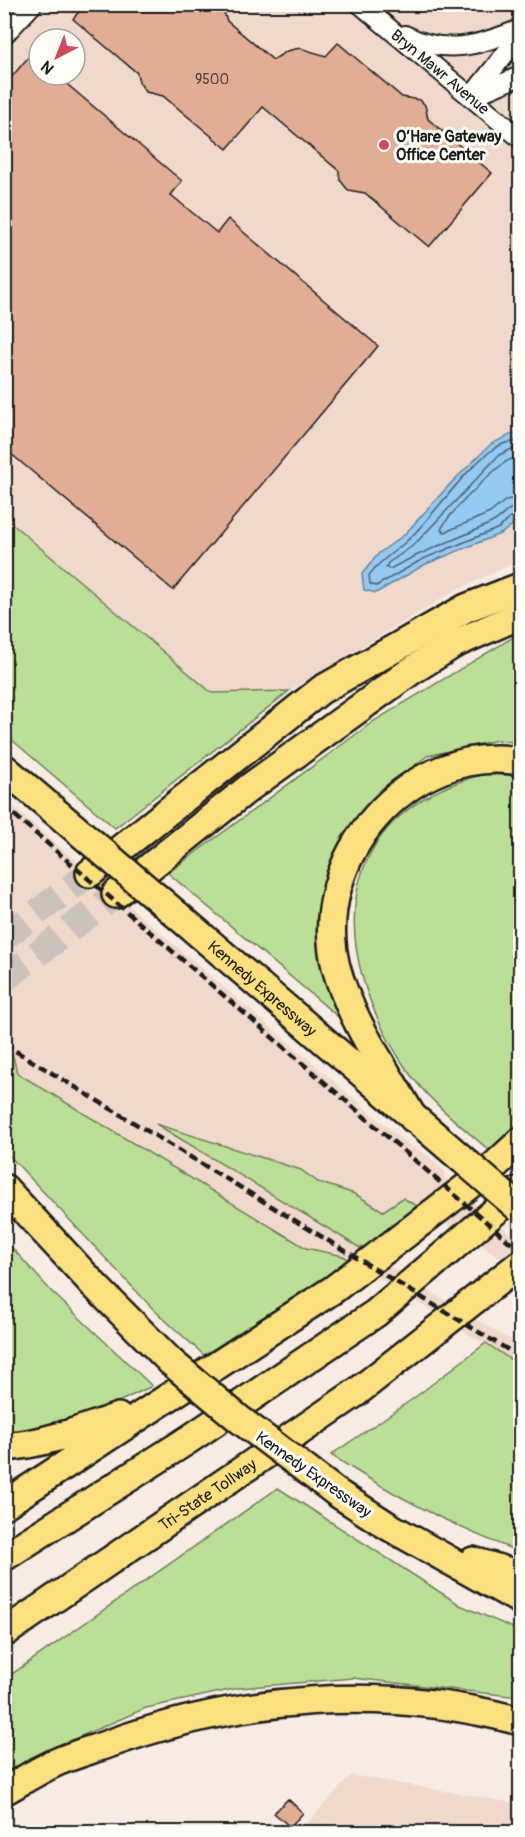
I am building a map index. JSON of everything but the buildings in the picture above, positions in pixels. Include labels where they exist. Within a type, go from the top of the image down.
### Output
[{"type":"highway","points":[[90,873],[321,690],[466,608],[520,587]]},
{"type":"highway","points":[[116,894],[250,788],[411,671],[454,644],[520,615]]},
{"type":"highway","points":[[4,751],[50,806]]},
{"type":"highway","points":[[413,1118],[366,1035],[336,967],[333,938],[334,907],[341,878],[350,852],[365,828],[383,806],[435,772],[470,761],[503,758],[520,761]]},
{"type":"highway","name":"Kennedy Expressway","points":[[4,768],[520,1209]]},
{"type":"highway","points":[[4,1505],[158,1402],[334,1289],[494,1166],[520,1142]]},
{"type":"highway","name":"Kennedy Expressway","points":[[4,1188],[95,1286],[171,1362],[239,1419],[338,1493],[388,1526],[520,1600]]},
{"type":"highway","points":[[4,1557],[188,1440],[376,1313],[520,1190]]},
{"type":"highway","name":"Tri-State Tollway","points":[[4,1633],[357,1392],[520,1264]]},
{"type":"highway","points":[[4,1447],[23,1446],[77,1431],[158,1402]]},
{"type":"highway","points":[[388,1526],[472,1560],[520,1575]]},
{"type":"highway","points":[[4,1791],[57,1762],[144,1731],[235,1708],[331,1698],[402,1699],[471,1707],[520,1721]]},
{"type":"street","points":[[4,35],[33,4]]},
{"type":"street","name":"Bryn Mawr Avenue","points":[[360,4],[520,138]]},
{"type":"street","points":[[384,25],[421,43],[442,47],[480,45],[520,29]]},
{"type":"street","points":[[471,97],[520,35]]},
{"type":"street","points":[[471,97],[520,76]]},
{"type":"shaded area","points":[[5,5],[344,5],[520,153],[520,560],[453,592],[289,691],[212,694],[5,517]]},
{"type":"shaded area","points":[[372,5],[520,5],[520,129]]},
{"type":"shaded area","points":[[4,799],[404,1141],[430,1157],[445,1172],[444,1177],[520,1242],[520,1275],[498,1256],[419,1207],[365,1251],[520,1346],[520,1366],[343,1256],[306,1248],[17,1073],[13,1056],[4,1050]]},
{"type":"shaded area","points":[[351,1775],[520,1804],[520,1832],[299,1832]]},
{"type":"green space","points":[[4,517],[212,693],[289,691],[115,828],[5,734]]},
{"type":"green space","points":[[520,633],[520,743],[497,740],[427,756],[391,784],[361,815],[330,976],[342,1020],[168,873],[374,721]]},
{"type":"green space","points":[[485,774],[520,776],[520,1121],[489,1150],[435,1102],[407,1070],[381,1025],[363,980],[355,935],[357,893],[370,854],[395,821],[433,793]]},
{"type":"green space","points":[[4,1050],[13,1056],[17,1073],[306,1248],[343,1256],[351,1261],[204,1355],[155,1311],[5,1151]]},
{"type":"green space","points":[[156,1124],[301,1170],[318,1182],[355,1194],[383,1211],[403,1198],[419,1207],[365,1251]]},
{"type":"green space","points":[[4,1239],[52,1292],[152,1386],[98,1411],[62,1424],[25,1433],[5,1434]]},
{"type":"green space","points":[[486,1343],[520,1366],[520,1552],[423,1509],[331,1455],[414,1398]]},
{"type":"green space","points":[[278,1488],[460,1605],[520,1631],[520,1697],[353,1678],[239,1688],[146,1708],[30,1758],[5,1774],[5,1679]]},
{"type":"water","points":[[514,433],[520,437],[520,519],[502,533],[426,564],[376,593],[364,590],[362,574],[379,553],[404,535],[451,483],[491,444]]},
{"type":"tunnel","points":[[4,937],[90,873]]},
{"type":"tunnel","points":[[4,979],[116,894]]},
{"type":"railway","points":[[4,806],[520,1251]]},
{"type":"railway","points":[[4,1044],[520,1357]]},
{"type":"place","name":"O’Hare Gateway Office Center","points":[[384,145]]}]
